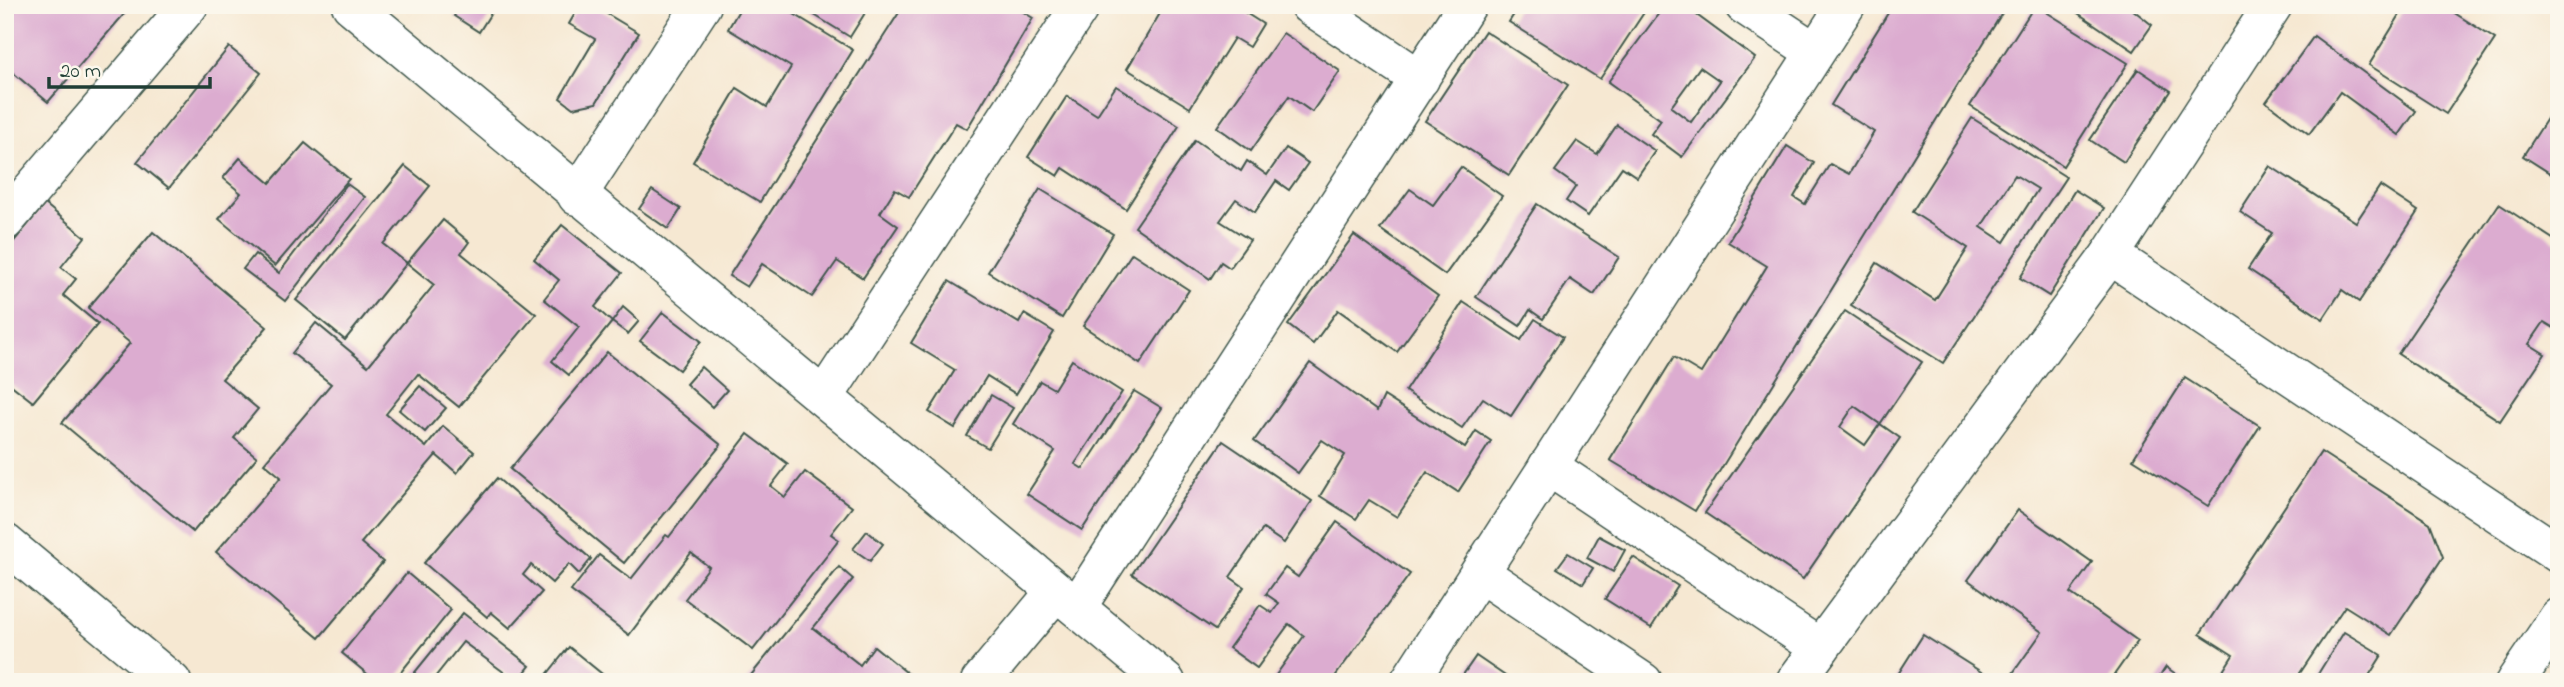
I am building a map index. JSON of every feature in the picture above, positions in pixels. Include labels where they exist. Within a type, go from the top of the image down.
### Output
[{"type":"street","points":[[5,221],[189,5]]},
{"type":"street","points":[[351,5],[577,196],[824,397],[1166,682]]},
{"type":"street","points":[[577,196],[702,5]]},
{"type":"street","points":[[824,397],[1081,5]]},
{"type":"street","points":[[1309,5],[1420,79]]},
{"type":"street","points":[[980,682],[1066,599],[1420,79],[1467,5]]},
{"type":"street","points":[[1744,5],[1815,52]]},
{"type":"street","points":[[1409,682],[1846,5]]},
{"type":"street","points":[[1795,682],[2110,255],[2273,5]]},
{"type":"street","points":[[2110,255],[2559,554]]},
{"type":"street","points":[[1548,466],[1820,648]]},
{"type":"street","points":[[5,543],[172,682]]},
{"type":"street","points":[[1480,573],[1643,682]]},
{"type":"street","points":[[2515,682],[2559,617]]},
{"type":"building","points":[[5,5],[132,5],[48,102],[5,66]]},
{"type":"building","points":[[461,5],[496,5],[479,32],[454,16]]},
{"type":"building","points":[[580,5],[592,5],[639,33],[596,103],[573,108],[560,98],[595,39],[569,24]]},
{"type":"building","points":[[742,5],[779,5],[853,50],[760,202],[693,162],[737,88],[767,107],[791,67],[728,29]]},
{"type":"building","points":[[798,5],[870,5],[850,37]]},
{"type":"building","points":[[904,5],[1012,5],[1033,18],[967,129],[956,123],[909,197],[895,189],[880,213],[898,226],[863,278],[837,261],[812,297],[762,264],[747,287],[729,276]]},
{"type":"building","points":[[1165,5],[1233,5],[1263,24],[1249,47],[1234,38],[1190,108],[1127,69]]},
{"type":"building","points":[[1520,5],[1649,5],[1600,79],[1509,22]]},
{"type":"building","points":[[1665,5],[1683,5],[1755,58],[1682,157],[1651,134],[1661,120],[1608,82]],"holes":[[[1700,67],[1720,81],[1691,122],[1671,107]]]},
{"type":"building","points":[[1893,5],[2007,5],[1695,511],[1610,460],[1674,357],[1701,373],[1767,266],[1728,242],[1787,146],[1814,163],[1794,197],[1805,204],[1830,164],[1849,174],[1874,132],[1831,105]]},
{"type":"building","points":[[2035,5],[2128,63],[2063,166],[1970,106]]},
{"type":"building","points":[[2066,5],[2127,5],[2152,25],[2134,51]]},
{"type":"building","points":[[2406,5],[2442,5],[2495,39],[2446,114],[2369,65]]},
{"type":"building","points":[[1485,31],[1568,85],[1509,175],[1425,121]]},
{"type":"building","points":[[1283,33],[1340,71],[1312,112],[1289,96],[1251,151],[1217,127]]},
{"type":"building","points":[[2314,36],[2416,111],[2399,135],[2340,92],[2309,134],[2266,102]]},
{"type":"building","points":[[229,47],[261,73],[169,188],[137,162]]},
{"type":"building","points":[[2138,69],[2171,91],[2124,162],[2090,140]]},
{"type":"building","points":[[1116,86],[1179,126],[1126,209],[1063,168],[1058,176],[1028,157],[1067,96],[1097,115]]},
{"type":"building","points":[[2559,100],[2559,179],[2523,156]]},
{"type":"building","points":[[1972,118],[2066,177],[1943,363],[1851,305],[1877,263],[1935,300],[1968,248],[1912,212]],"holes":[[[2015,175],[2038,189],[2004,242],[1981,227]]]},
{"type":"building","points":[[1617,125],[1655,151],[1637,177],[1622,167],[1588,216],[1566,201],[1576,186],[1555,171],[1577,141],[1597,154]]},
{"type":"building","points":[[1195,140],[1241,171],[1247,161],[1267,175],[1286,148],[1308,163],[1289,190],[1276,181],[1255,212],[1236,199],[1220,221],[1250,240],[1230,268],[1221,262],[1210,279],[1135,227]]},
{"type":"building","points":[[305,143],[349,179],[275,266],[219,219],[241,193],[223,178],[240,158],[270,183]]},
{"type":"building","points":[[405,166],[430,186],[383,244],[407,263],[345,340],[296,300]]},
{"type":"building","points":[[2270,166],[2356,222],[2380,186],[2418,211],[2359,302],[2342,290],[2323,319],[2248,269],[2272,233],[2240,212]]},
{"type":"building","points":[[1461,167],[1502,196],[1445,275],[1380,229],[1410,189],[1433,205]]},
{"type":"building","points":[[347,184],[365,197],[285,301],[243,269],[255,254],[279,273]]},
{"type":"building","points":[[1040,189],[1113,234],[1062,318],[988,272]]},
{"type":"building","points":[[652,190],[681,209],[668,229],[639,209]]},
{"type":"building","points":[[2075,190],[2104,208],[2049,296],[2020,278]]},
{"type":"building","points":[[45,204],[85,237],[61,267],[76,279],[63,295],[98,324],[33,402],[5,380],[5,252]]},
{"type":"building","points":[[1537,204],[1619,257],[1594,295],[1570,279],[1543,319],[1530,310],[1520,326],[1476,297]]},
{"type":"building","points":[[2499,204],[2559,243],[2559,331],[2544,322],[2529,344],[2545,354],[2500,421],[2398,354]]},
{"type":"building","points":[[443,220],[469,242],[461,253],[536,314],[459,407],[418,374],[386,414],[426,447],[443,426],[474,452],[457,473],[436,455],[361,543],[383,562],[319,638],[216,552],[281,477],[264,463],[331,384],[292,353],[316,323],[368,366],[434,285],[407,263]]},
{"type":"building","points":[[562,225],[622,273],[595,307],[612,322],[569,375],[552,361],[579,327],[544,299],[559,280],[534,259]]},
{"type":"building","points":[[153,232],[267,327],[222,379],[258,409],[234,438],[257,457],[193,532],[62,423],[130,343],[88,308]]},
{"type":"building","points":[[1354,235],[1438,296],[1397,352],[1338,310],[1313,344],[1288,325]]},
{"type":"building","points":[[1132,253],[1189,290],[1140,364],[1083,326]]},
{"type":"building","points":[[949,281],[1019,323],[1024,314],[1054,332],[1016,394],[987,376],[955,428],[929,412],[955,370],[911,343]]},
{"type":"building","points":[[1463,302],[1521,340],[1535,319],[1563,337],[1511,416],[1483,398],[1462,428],[1405,391]]},
{"type":"building","points":[[623,307],[639,321],[628,334],[612,322]]},
{"type":"building","points":[[1845,311],[1922,362],[1880,424],[1900,438],[1803,579],[1705,513]],"holes":[[[1854,406],[1880,424],[1865,445],[1840,427]]]},
{"type":"building","points":[[663,312],[701,341],[679,370],[640,341]]},
{"type":"building","points":[[607,352],[721,445],[624,563],[510,469]]},
{"type":"building","points":[[1072,360],[1122,392],[1075,464],[1083,469],[1134,391],[1162,408],[1082,530],[1027,494],[1055,451],[1013,424],[1040,381],[1054,389]]},
{"type":"building","points":[[1310,363],[1377,411],[1384,396],[1465,448],[1476,431],[1491,441],[1458,492],[1427,472],[1397,517],[1369,500],[1356,519],[1320,496],[1345,455],[1322,440],[1298,473],[1254,441]]},
{"type":"building","points":[[701,367],[727,390],[712,407],[686,384]]},
{"type":"building","points":[[2185,378],[2260,426],[2208,506],[2133,459]]},
{"type":"building","points":[[420,386],[446,408],[425,432],[399,410]]},
{"type":"building","points":[[991,395],[1013,408],[988,448],[967,436]]},
{"type":"building","points":[[748,434],[788,464],[771,486],[785,497],[805,472],[852,507],[831,534],[839,540],[753,650],[685,599],[709,567],[691,553],[629,635],[571,591],[599,555],[631,579],[666,535],[669,537]]},
{"type":"building","points":[[1223,441],[1312,501],[1284,543],[1263,529],[1230,577],[1244,587],[1215,630],[1132,574]]},
{"type":"building","points":[[2321,452],[2430,523],[2443,557],[2391,635],[2345,606],[2294,682],[2216,682],[2233,655],[2200,634]]},
{"type":"building","points":[[497,478],[591,559],[579,574],[569,564],[552,583],[531,565],[523,575],[542,592],[510,628],[491,612],[487,617],[424,563]]},
{"type":"building","points":[[2018,510],[2092,562],[2070,593],[2138,641],[2109,682],[2024,682],[2013,673],[2042,632],[1968,580]]},
{"type":"building","points":[[1337,522],[1410,574],[1331,682],[1271,682],[1304,636],[1289,624],[1257,668],[1229,648],[1260,605],[1272,613],[1279,603],[1266,594],[1285,568],[1298,577]]},
{"type":"building","points":[[867,531],[883,544],[870,561],[853,549]]},
{"type":"building","points":[[1599,536],[1625,550],[1613,572],[1587,558]]},
{"type":"building","points":[[1568,553],[1593,568],[1583,584],[1557,568]]},
{"type":"building","points":[[1633,557],[1678,586],[1651,628],[1605,599]]},
{"type":"building","points":[[839,567],[853,579],[813,628],[860,665],[874,646],[912,677],[908,682],[749,682],[747,680]]},
{"type":"building","points":[[407,573],[451,610],[393,682],[377,682],[342,653]]},
{"type":"building","points":[[463,613],[530,666],[517,682],[463,642],[431,682],[407,682]]},
{"type":"building","points":[[2344,632],[2382,655],[2365,682],[2313,682]]},
{"type":"building","points":[[1923,635],[1997,682],[1893,682]]},
{"type":"building","points":[[569,647],[607,678],[604,682],[541,682]]},
{"type":"building","points":[[1476,656],[1514,682],[1458,682]]},
{"type":"building","points":[[2166,667],[2187,682],[2156,682]]}]
